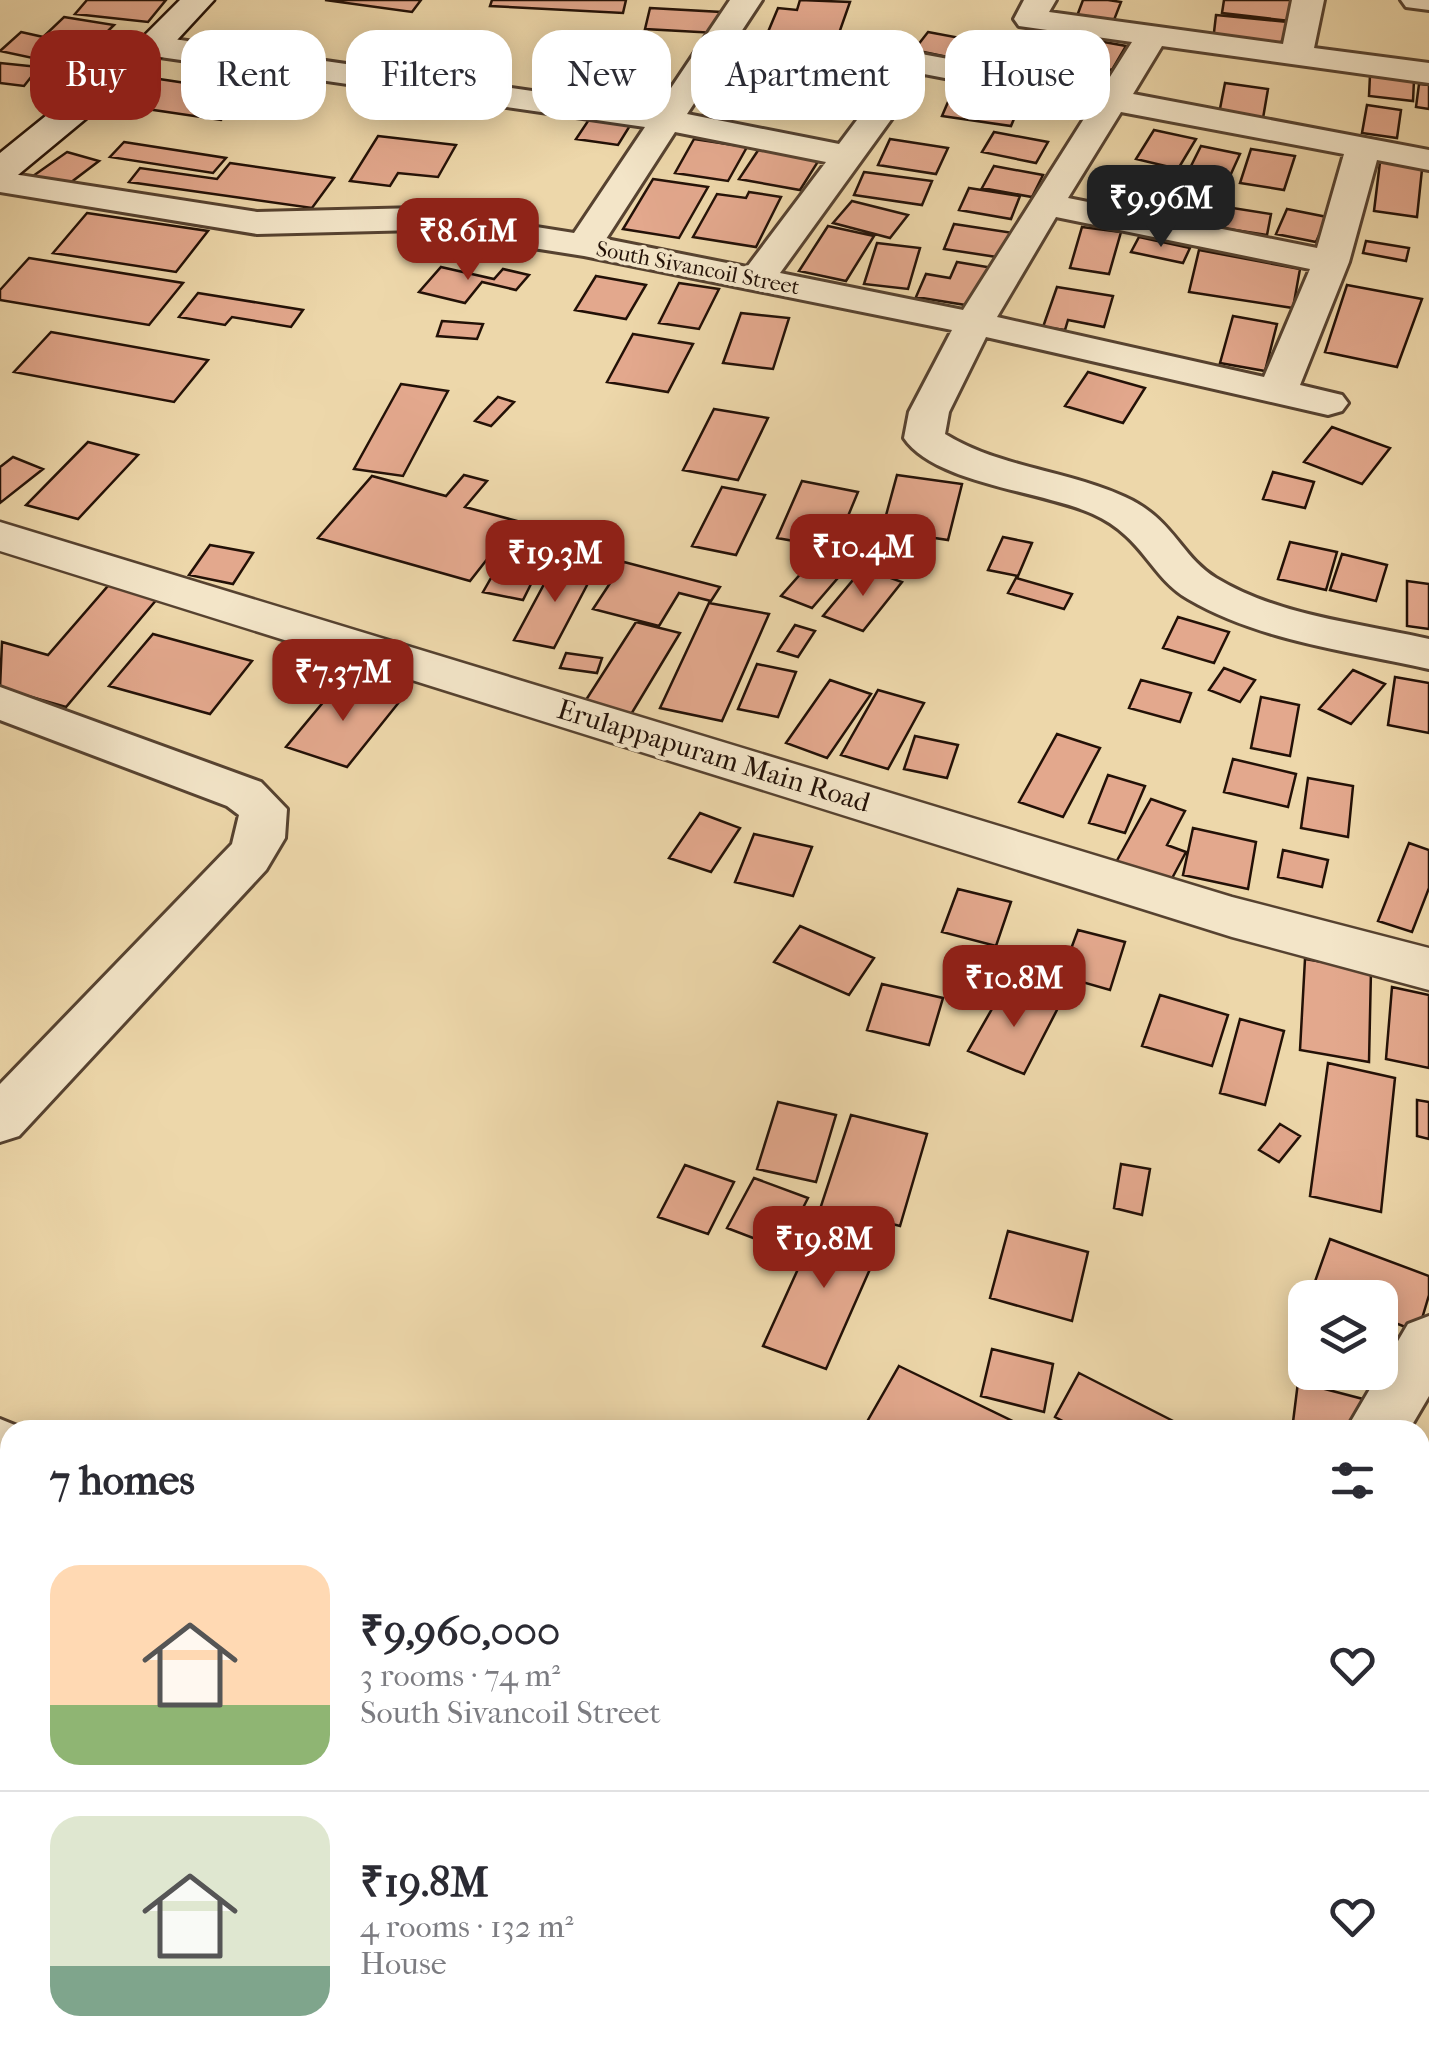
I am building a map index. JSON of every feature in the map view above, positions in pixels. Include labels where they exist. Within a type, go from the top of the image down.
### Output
[{"type":"street","points":[[161,38],[198,0]]},
{"type":"street","points":[[671,110],[746,0]]},
{"type":"street","points":[[1040,0],[1030,20],[1429,73]]},
{"type":"street","points":[[1296,57],[1308,0]]},
{"type":"street","points":[[1418,0],[1429,1]]},
{"type":"street","points":[[1151,38],[1116,101],[973,323],[924,417],[924,438],[985,468],[1096,500],[1129,516],[1152,533],[1196,586],[1227,602],[1291,622],[1429,654]]},
{"type":"street","points":[[161,47],[532,101]]},
{"type":"street","points":[[758,277],[844,155],[916,63],[1429,160]]},
{"type":"street","points":[[0,171],[62,120]]},
{"type":"street","points":[[584,245],[664,120],[844,155]]},
{"type":"street","points":[[1279,390],[1331,262],[1364,149]]},
{"type":"street","name":"South Sivancoil Street","points":[[0,182],[258,223],[418,219],[584,245],[758,277],[1328,403]]},
{"type":"street","points":[[1049,205],[1331,262]]},
{"type":"street","name":"Erulappapuram Main Road","points":[[0,536],[1232,917],[1429,969]]},
{"type":"street","points":[[0,703],[244,794],[262,809],[265,822],[249,857],[0,1120]]},
{"type":"street","points":[[1382,1420],[1429,1342]]},
{"type":"building","points":[[87,0],[166,0],[148,22],[75,14]]},
{"type":"building","points":[[325,0],[421,0],[412,12]]},
{"type":"building","points":[[492,0],[626,0],[623,13],[490,6]]},
{"type":"building","points":[[800,0],[850,2],[840,30],[769,30],[778,8],[797,10]]},
{"type":"building","points":[[1083,0],[1121,2],[1114,20],[1077,16]]},
{"type":"building","points":[[1224,0],[1293,0],[1290,21],[1222,13]]},
{"type":"building","points":[[650,8],[721,12],[717,30],[645,29]]},
{"type":"building","points":[[1216,15],[1288,22],[1286,48],[1213,41]]},
{"type":"building","points":[[64,17],[114,25],[109,30],[50,30]]},
{"type":"building","points":[[21,32],[30,34],[30,57],[0,51]]},
{"type":"building","points":[[928,32],[945,35],[945,56],[925,52]]},
{"type":"building","points":[[1110,43],[1126,46],[1112,70]]},
{"type":"building","points":[[0,63],[30,66],[30,78],[24,86],[0,83]]},
{"type":"building","points":[[1370,75],[1414,80],[1413,101],[1369,96]]},
{"type":"building","points":[[161,79],[181,82],[181,114],[161,111]]},
{"type":"building","points":[[1225,83],[1268,89],[1262,124],[1218,119]]},
{"type":"building","points":[[1419,84],[1429,85],[1429,109],[1416,107]]},
{"type":"building","points":[[1367,105],[1401,110],[1397,138],[1362,133]]},
{"type":"building","points":[[589,120],[631,124],[618,145],[576,139]]},
{"type":"building","points":[[970,120],[1014,120],[1011,126]]},
{"type":"building","points":[[1154,130],[1196,139],[1178,169],[1136,159]]},
{"type":"building","points":[[994,132],[1048,142],[1036,163],[982,152]]},
{"type":"building","points":[[378,136],[456,145],[438,177],[398,173],[390,186],[350,181]]},
{"type":"building","points":[[694,139],[747,147],[728,181],[675,173]]},
{"type":"building","points":[[890,139],[948,148],[936,174],[878,165]]},
{"type":"building","points":[[124,142],[226,158],[213,173],[110,157]]},
{"type":"building","points":[[1201,146],[1240,154],[1230,176],[1190,168]]},
{"type":"building","points":[[759,149],[819,160],[800,190],[739,179]]},
{"type":"building","points":[[1251,149],[1295,156],[1284,190],[1240,183]]},
{"type":"building","points":[[67,152],[99,161],[66,186],[33,176]]},
{"type":"building","points":[[1381,154],[1423,160],[1417,217],[1374,211]]},
{"type":"building","points":[[230,163],[334,178],[312,208],[129,182],[140,168],[217,179]]},
{"type":"building","points":[[994,166],[1043,175],[1032,197],[982,188]]},
{"type":"building","points":[[1130,171],[1166,181],[1139,215],[1103,205]]},
{"type":"building","points":[[864,172],[932,181],[922,205],[854,195]]},
{"type":"building","points":[[653,179],[708,187],[679,238],[623,229]]},
{"type":"building","points":[[969,188],[1020,196],[1011,219],[959,210]]},
{"type":"building","points":[[749,192],[781,197],[756,247],[693,237],[717,194],[746,198]]},
{"type":"building","points":[[852,201],[908,215],[890,238],[833,223]]},
{"type":"building","points":[[1220,206],[1271,214],[1267,235],[1215,227]]},
{"type":"building","points":[[1287,209],[1327,217],[1316,242],[1276,234]]},
{"type":"building","points":[[87,213],[208,231],[176,272],[53,253]]},
{"type":"building","points":[[954,224],[1019,234],[1010,259],[944,249]]},
{"type":"building","points":[[828,226],[874,236],[846,281],[799,271]]},
{"type":"building","points":[[1082,227],[1121,232],[1109,274],[1070,268]]},
{"type":"building","points":[[1139,237],[1190,248],[1183,263],[1131,252]]},
{"type":"building","points":[[1366,241],[1409,248],[1406,261],[1363,253]]},
{"type":"building","points":[[877,243],[920,248],[908,289],[864,284]]},
{"type":"building","points":[[1199,250],[1300,269],[1293,308],[1189,292]]},
{"type":"building","points":[[29,258],[183,283],[149,325],[0,300],[0,290]]},
{"type":"building","points":[[957,262],[993,268],[978,307],[916,297],[926,274],[950,278]]},
{"type":"building","points":[[441,267],[494,279],[503,269],[529,275],[516,290],[482,282],[465,303],[419,292]]},
{"type":"building","points":[[596,276],[646,285],[626,319],[575,310]]},
{"type":"building","points":[[679,283],[719,289],[699,329],[659,323]]},
{"type":"building","points":[[1347,285],[1422,299],[1397,367],[1325,352]]},
{"type":"building","points":[[1057,287],[1113,296],[1104,327],[1068,320],[1065,330],[1043,327]]},
{"type":"building","points":[[198,293],[303,310],[291,327],[232,317],[225,325],[179,317]]},
{"type":"building","points":[[741,313],[789,318],[773,369],[723,363]]},
{"type":"building","points":[[1233,316],[1277,324],[1265,371],[1220,363]]},
{"type":"building","points":[[442,321],[483,324],[477,339],[437,336]]},
{"type":"building","points":[[51,332],[208,360],[174,402],[14,372]]},
{"type":"building","points":[[633,334],[693,344],[668,392],[607,382]]},
{"type":"building","points":[[1088,372],[1145,388],[1123,423],[1065,406]]},
{"type":"building","points":[[401,384],[448,391],[403,476],[354,469]]},
{"type":"building","points":[[498,397],[514,402],[491,426],[475,421]]},
{"type":"building","points":[[714,409],[768,418],[738,480],[683,470]]},
{"type":"building","points":[[1332,427],[1390,448],[1362,484],[1304,462]]},
{"type":"building","points":[[88,442],[138,455],[78,519],[26,505]]},
{"type":"building","points":[[13,457],[43,469],[0,503],[0,467]]},
{"type":"building","points":[[1273,472],[1314,482],[1305,508],[1263,499]]},
{"type":"building","points":[[464,475],[487,481],[465,507],[517,521],[470,581],[318,538],[372,476],[446,496]]},
{"type":"building","points":[[897,475],[962,484],[948,540],[882,530]]},
{"type":"building","points":[[802,481],[858,492],[841,533],[818,528],[811,544],[777,538]]},
{"type":"building","points":[[722,487],[765,495],[736,555],[692,546]]},
{"type":"building","points":[[1003,537],[1032,543],[1018,576],[988,570]]},
{"type":"building","points":[[1290,542],[1337,552],[1326,590],[1278,579]]},
{"type":"building","points":[[210,545],[253,553],[233,584],[189,575]]},
{"type":"building","points":[[885,546],[921,554],[912,575],[875,567]]},
{"type":"building","points":[[1342,554],[1387,565],[1376,601],[1330,590]]},
{"type":"building","points":[[812,561],[843,572],[812,608],[781,596]]},
{"type":"building","points":[[556,562],[595,570],[554,648],[514,640]]},
{"type":"building","points":[[624,562],[720,587],[711,601],[679,593],[659,626],[593,609]]},
{"type":"building","points":[[499,564],[537,572],[523,600],[483,592]]},
{"type":"building","points":[[863,568],[902,582],[863,631],[823,616]]},
{"type":"building","points":[[1016,578],[1072,594],[1064,609],[1008,593]]},
{"type":"building","points":[[114,579],[163,592],[66,707],[0,688],[2,642],[48,655]]},
{"type":"building","points":[[1407,581],[1429,584],[1429,629],[1407,626]]},
{"type":"building","points":[[709,603],[769,614],[722,721],[660,708]]},
{"type":"building","points":[[1178,617],[1229,632],[1214,663],[1163,648]]},
{"type":"building","points":[[636,622],[680,633],[630,716],[584,703]]},
{"type":"building","points":[[795,625],[815,631],[798,657],[778,651]]},
{"type":"building","points":[[153,634],[252,661],[210,714],[109,686]]},
{"type":"building","points":[[566,653],[602,658],[597,673],[560,668]]},
{"type":"building","points":[[757,664],[796,672],[778,717],[738,709]]},
{"type":"building","points":[[1224,668],[1255,680],[1240,702],[1209,690]]},
{"type":"building","points":[[1353,670],[1385,684],[1351,724],[1319,709]]},
{"type":"building","points":[[1395,677],[1429,683],[1429,733],[1388,725]]},
{"type":"building","points":[[830,680],[871,694],[827,758],[786,743]]},
{"type":"building","points":[[1141,680],[1191,693],[1180,722],[1129,708]]},
{"type":"building","points":[[340,682],[400,701],[347,767],[286,747]]},
{"type":"building","points":[[878,690],[924,703],[888,769],[841,755]]},
{"type":"building","points":[[1261,697],[1299,705],[1290,756],[1251,748]]},
{"type":"building","points":[[1057,734],[1100,748],[1063,817],[1019,802]]},
{"type":"building","points":[[915,736],[958,745],[947,778],[904,769]]},
{"type":"building","points":[[1233,759],[1296,774],[1288,807],[1224,792]]},
{"type":"building","points":[[1108,775],[1145,786],[1125,833],[1089,823]]},
{"type":"building","points":[[1308,778],[1353,786],[1348,837],[1301,828]]},
{"type":"building","points":[[1151,799],[1185,811],[1167,845],[1186,852],[1169,884],[1115,864]]},
{"type":"building","points":[[700,813],[740,828],[711,872],[669,858]]},
{"type":"building","points":[[1193,828],[1256,842],[1248,889],[1183,875]]},
{"type":"building","points":[[754,834],[812,847],[793,896],[735,882]]},
{"type":"building","points":[[1409,843],[1429,850],[1429,888],[1412,932],[1378,921]]},
{"type":"building","points":[[1283,850],[1328,860],[1322,887],[1278,877]]},
{"type":"building","points":[[958,889],[1011,902],[996,946],[942,932]]},
{"type":"building","points":[[800,926],[874,958],[849,995],[774,962]]},
{"type":"building","points":[[1078,930],[1125,942],[1110,990],[1061,976]]},
{"type":"building","points":[[1305,959],[1371,970],[1369,1062],[1300,1050]]},
{"type":"building","points":[[882,984],[943,998],[929,1045],[867,1030]]},
{"type":"building","points":[[1005,986],[1059,1006],[1024,1074],[968,1051]]},
{"type":"building","points":[[1392,987],[1429,995],[1429,1068],[1386,1059]]},
{"type":"building","points":[[1160,995],[1228,1015],[1212,1066],[1142,1046]]},
{"type":"building","points":[[1240,1019],[1284,1031],[1265,1105],[1220,1093]]},
{"type":"building","points":[[1328,1063],[1395,1078],[1381,1212],[1310,1196]]},
{"type":"building","points":[[1417,1100],[1429,1102],[1429,1139],[1417,1136]]},
{"type":"building","points":[[778,1102],[836,1115],[816,1182],[757,1169]]},
{"type":"building","points":[[851,1115],[927,1134],[900,1226],[821,1206]]},
{"type":"building","points":[[1280,1124],[1300,1136],[1279,1162],[1259,1150]]},
{"type":"building","points":[[1121,1164],[1150,1169],[1142,1215],[1114,1208]]},
{"type":"building","points":[[685,1165],[734,1182],[708,1234],[658,1217]]},
{"type":"building","points":[[754,1178],[808,1198],[782,1249],[727,1228]]},
{"type":"building","points":[[823,1214],[885,1235],[826,1369],[763,1346]]},
{"type":"building","points":[[1008,1231],[1088,1252],[1072,1321],[990,1298]]},
{"type":"building","points":[[1330,1239],[1429,1276],[1429,1295],[1418,1332],[1398,1324],[1398,1280],[1316,1280]]},
{"type":"building","points":[[992,1349],[1053,1364],[1044,1412],[981,1396]]},
{"type":"building","points":[[899,1366],[1010,1420],[868,1420]]},
{"type":"building","points":[[1079,1373],[1171,1420],[1061,1420],[1055,1417]]},
{"type":"building","points":[[1297,1390],[1329,1390],[1363,1399],[1360,1420],[1293,1420]]}]
